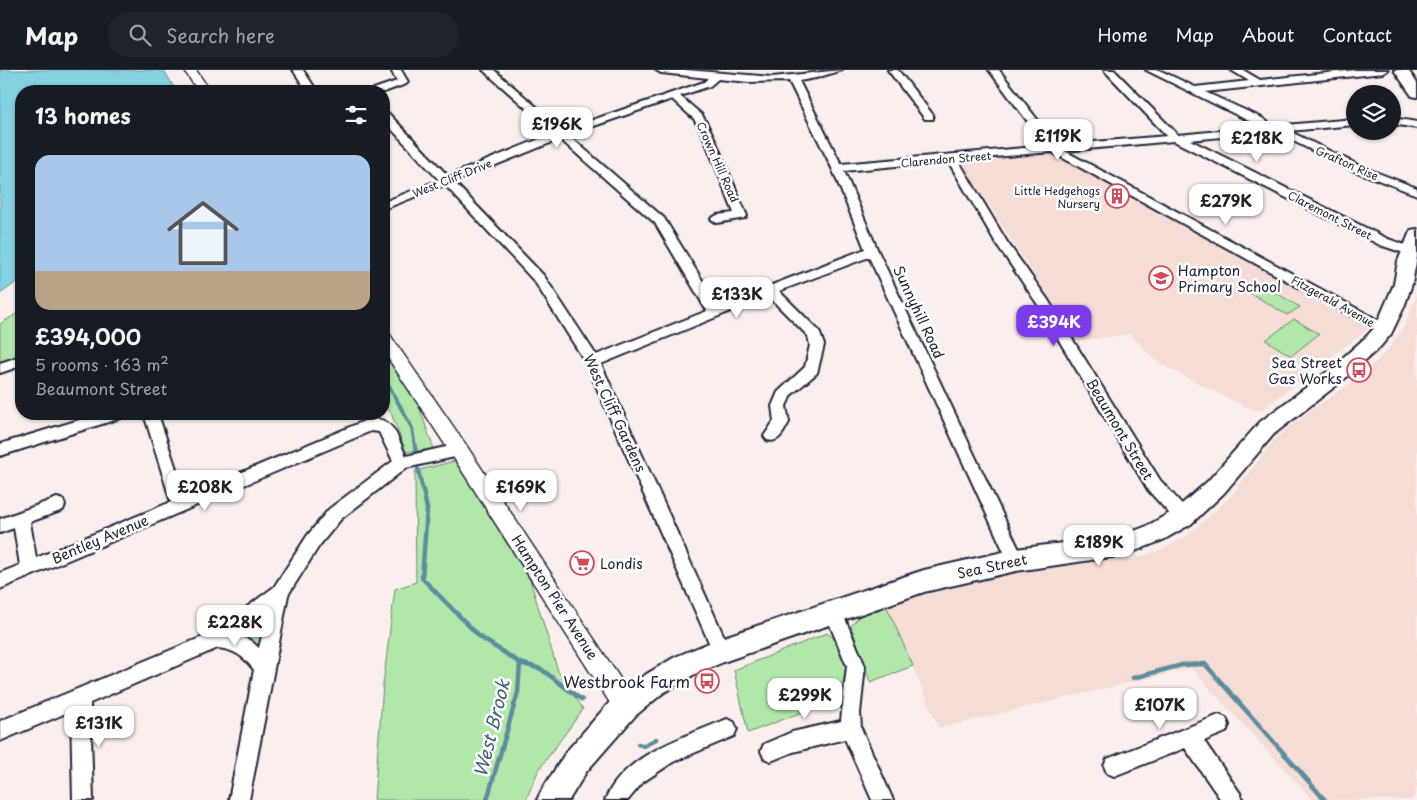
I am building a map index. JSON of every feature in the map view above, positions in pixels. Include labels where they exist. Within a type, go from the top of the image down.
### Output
[{"type":"main road","points":[[1401,70],[1417,93]]},
{"type":"main road","name":"Sea Street","points":[[552,800],[576,762],[625,706],[684,666],[721,650],[924,582],[1016,560],[1125,545],[1155,533],[1183,517],[1216,487],[1267,428],[1335,376],[1373,342],[1384,329],[1395,307],[1414,243]]},
{"type":"street","points":[[190,70],[200,85]]},
{"type":"street","points":[[298,70],[308,85]]},
{"type":"street","points":[[390,86],[403,82],[396,70]]},
{"type":"street","points":[[488,70],[660,221],[715,313]]},
{"type":"street","points":[[661,70],[716,76],[793,79],[816,76],[837,70]]},
{"type":"street","points":[[893,70],[928,117]]},
{"type":"street","name":"Fitzgerald Avenue","points":[[994,70],[1054,149],[1384,329]]},
{"type":"street","name":"Claremont Street","points":[[1109,70],[1174,138],[1184,141],[1384,242],[1414,243]]},
{"type":"street","name":"Grafton Rise","points":[[1151,70],[1356,168],[1417,192]]},
{"type":"street","points":[[1236,70],[1258,83]]},
{"type":"street","points":[[1195,90],[1383,70]]},
{"type":"street","name":"West Cliff Drive","points":[[390,203],[562,134],[707,84],[716,76]]},
{"type":"street","name":"Sunnyhill Road","points":[[793,79],[837,168],[872,251],[1016,560]]},
{"type":"street","name":"Crown Hill Road","points":[[673,95],[698,117],[708,135],[741,216],[717,219]]},
{"type":"street","name":"West Cliff Gardens","points":[[390,121],[540,280],[593,362],[721,650]]},
{"type":"street","points":[[1401,122],[1417,125]]},
{"type":"street","name":"Clarendon Street","points":[[837,168],[1346,123]]},
{"type":"street","name":"Beaumont Street","points":[[951,158],[1002,242],[1043,303],[1154,486],[1183,517]]},
{"type":"street","points":[[593,362],[872,251]]},
{"type":"street","points":[[770,290],[814,334],[817,345],[812,369],[784,392],[779,406],[782,422],[772,436]]},
{"type":"street","name":"Hampton Pier Avenue","points":[[390,348],[459,450],[625,706]]},
{"type":"street","points":[[0,368],[15,363]]},
{"type":"street","points":[[0,450],[97,420]]},
{"type":"street","points":[[153,420],[180,506]]},
{"type":"street","name":"Bentley Avenue","points":[[0,581],[370,425],[379,424],[385,428],[402,463]]},
{"type":"street","points":[[0,731],[218,638],[250,617],[280,593],[313,541],[335,514],[402,463],[459,450]]},
{"type":"street","points":[[0,526],[57,504]]},
{"type":"street","points":[[21,518],[29,569]]},
{"type":"street","points":[[239,800],[280,593]]},
{"type":"street","points":[[834,613],[856,666],[850,713],[851,728],[858,748],[883,800]]},
{"type":"street","points":[[218,638],[235,640],[248,647],[264,668]]},
{"type":"street","points":[[80,697],[83,800]]},
{"type":"street","points":[[1114,766],[1219,725]]},
{"type":"street","points":[[771,751],[792,742],[851,728]]},
{"type":"street","points":[[615,800],[636,775],[666,755],[727,729]]},
{"type":"street","points":[[1189,737],[1233,800]]},
{"type":"shaded area","name":"Hampton Primary School","points":[[1053,151],[1369,323],[1368,329],[1260,411],[1242,405],[1170,369],[1155,360],[1130,334],[1077,341],[959,159]]},
{"type":"shaded area","points":[[1417,294],[1417,786],[1412,800],[1313,800],[1191,668],[939,728],[886,605],[992,575],[1051,565],[1135,559],[1163,549],[1187,536],[1230,497],[1277,437],[1307,413],[1360,377],[1387,351],[1406,324]]},
{"type":"green space","points":[[1259,283],[1300,307],[1287,315],[1247,291]]},
{"type":"green space","points":[[15,315],[15,363],[0,368],[0,324]]},
{"type":"green space","points":[[1294,319],[1319,334],[1291,356],[1266,340]]},
{"type":"green space","points":[[390,356],[424,406],[419,407],[434,449],[406,452],[391,413]]},
{"type":"green space","points":[[455,461],[530,580],[558,671],[583,709],[538,771],[526,800],[374,800],[383,685],[395,589],[416,582],[415,471]]},
{"type":"green space","points":[[280,593],[264,668],[235,640],[250,617]]},
{"type":"green space","points":[[886,605],[913,666],[870,682],[851,626],[862,613]]},
{"type":"green space","points":[[827,633],[836,640],[845,655],[844,679],[839,698],[748,733],[734,670]]},
{"type":"water","points":[[0,70],[164,70],[173,85],[15,85],[15,283],[0,294]]},
{"type":"waterway","name":"West Brook","points":[[390,388],[412,428],[416,453]]},
{"type":"waterway","name":"West Brook","points":[[418,469],[423,491]]},
{"type":"waterway","name":"West Brook","points":[[423,490],[427,509],[422,578],[480,637],[520,663]]},
{"type":"waterway","name":"West Brook","points":[[487,800],[518,692],[520,663]]},
{"type":"waterway","points":[[520,663],[541,669],[582,700]]},
{"type":"waterway","points":[[1133,678],[1182,665],[1205,664],[1325,800]]},
{"type":"waterway","points":[[638,744],[644,746],[656,739]]},
{"type":"place","name":"Little Hedgehogs Nursery","points":[[1117,196]]},
{"type":"place","name":"Hampton Primary School","points":[[1161,278]]},
{"type":"place","name":"Sea Street Gas Works","points":[[1359,370]]},
{"type":"place","name":"Londis","points":[[582,563]]},
{"type":"place","name":"Westbrook Farm","points":[[707,681]]}]
